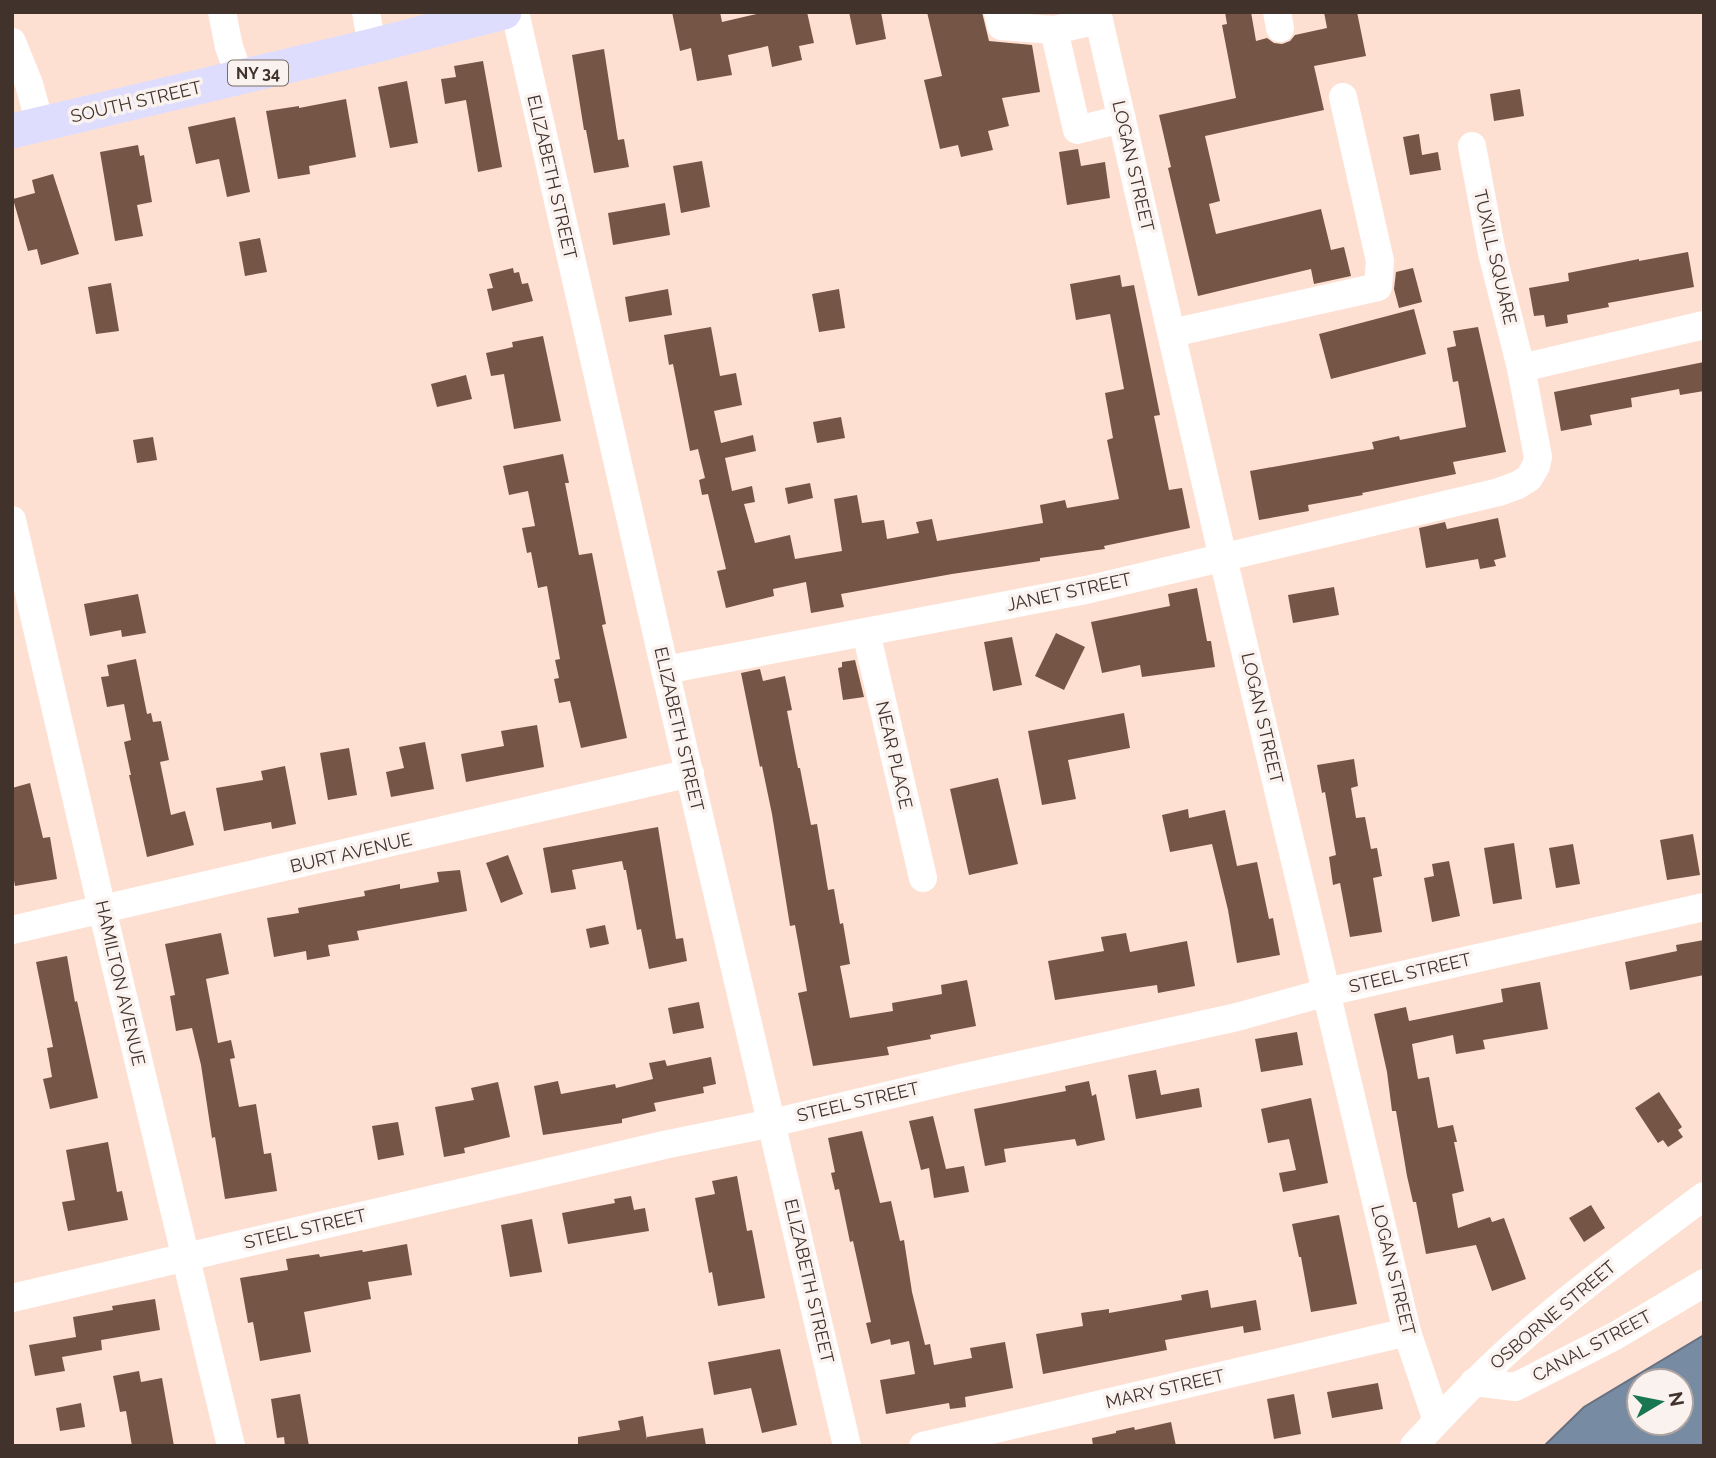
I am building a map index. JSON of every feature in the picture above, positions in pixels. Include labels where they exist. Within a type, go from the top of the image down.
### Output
[{"type":"main road","name":"SOUTH STREET","points":[[26,127],[372,46],[504,12]]},
{"type":"street","points":[[222,12],[229,47],[240,77]]},
{"type":"street","points":[[366,12],[372,46]]},
{"type":"street","name":"ELIZABETH STREET","points":[[514,12],[847,1446]]},
{"type":"street","points":[[998,12],[1001,26],[1054,30],[1098,16]]},
{"type":"street","name":"LOGAN STREET","points":[[1098,16],[1223,558],[1407,1332],[1437,1421]]},
{"type":"street","points":[[1054,30],[1077,130],[1122,119]]},
{"type":"street","points":[[12,42],[29,84],[26,127]]},
{"type":"street","points":[[1172,333],[1378,287],[1380,261],[1343,97]]},
{"type":"street","name":"TUXILL SQUARE","points":[[1470,499],[1518,485],[1529,478],[1536,467],[1538,457],[1521,368],[1492,253],[1472,146]]},
{"type":"street","points":[[1521,368],[1704,325]]},
{"type":"street","name":"JANET STREET","points":[[665,670],[1050,597],[1470,499]]},
{"type":"street","name":"HAMILTON AVENUE","points":[[12,520],[17,562],[231,1446]]},
{"type":"street","name":"NEAR PLACE","points":[[866,632],[923,878]]},
{"type":"street","name":"BURT AVENUE","points":[[12,930],[690,773]]},
{"type":"street","name":"STEEL STREET","points":[[12,1298],[651,1148],[1237,1017],[1328,992],[1704,907]]},
{"type":"street","name":"OSBORNE STREET","points":[[1413,1446],[1474,1382],[1513,1346],[1579,1291],[1704,1196]]},
{"type":"street","name":"CANAL STREET","points":[[1474,1382],[1516,1387],[1615,1336],[1704,1283]]},
{"type":"street","name":"MARY STREET","points":[[923,1446],[1407,1332]]},
{"type":"water","points":[[1704,1335],[1704,1446],[1544,1446],[1584,1407],[1625,1382],[1625,1437],[1695,1437],[1695,1367],[1651,1367]]},
{"type":"building","points":[[672,12],[720,12],[722,22],[765,12],[807,12],[814,43],[799,46],[802,60],[772,67],[768,46],[728,55],[732,75],[697,81],[691,48],[680,51]]},
{"type":"building","points":[[849,12],[881,12],[886,39],[856,45]]},
{"type":"building","points":[[927,12],[982,12],[989,41],[1032,45],[1040,92],[1002,98],[1009,126],[988,131],[993,150],[961,157],[958,145],[940,149],[924,80],[942,76]]},
{"type":"building","points":[[1225,12],[1251,12],[1256,41],[1267,38],[1282,44],[1295,35],[1327,28],[1324,12],[1357,12],[1366,56],[1314,66],[1324,110],[1205,136],[1220,201],[1209,204],[1216,234],[1321,209],[1331,250],[1344,247],[1351,276],[1314,284],[1311,269],[1198,296],[1168,168],[1171,167],[1159,115],[1236,98],[1222,25],[1227,24]]},
{"type":"building","points":[[604,49],[618,140],[624,139],[629,167],[594,173],[572,55]]},
{"type":"building","points":[[483,61],[502,167],[478,172],[466,100],[445,104],[441,79],[456,77],[454,66]]},
{"type":"building","points":[[407,81],[418,143],[390,148],[378,87]]},
{"type":"building","points":[[1520,89],[1524,116],[1494,121],[1490,94]]},
{"type":"building","points":[[346,99],[356,157],[309,166],[310,174],[278,179],[266,111]]},
{"type":"building","points":[[235,117],[250,192],[227,197],[219,159],[196,164],[188,127]]},
{"type":"building","points":[[1419,134],[1422,155],[1438,152],[1441,170],[1410,175],[1403,137]]},
{"type":"building","points":[[138,145],[140,156],[144,155],[152,202],[137,205],[143,236],[115,241],[100,152]]},
{"type":"building","points":[[1078,149],[1081,166],[1105,162],[1110,198],[1067,205],[1059,152]]},
{"type":"building","points":[[702,161],[710,207],[681,213],[673,166]]},
{"type":"building","points":[[53,174],[79,254],[41,265],[37,249],[28,251],[13,199],[35,193],[32,180]]},
{"type":"building","points":[[665,203],[670,235],[613,245],[608,213]]},
{"type":"building","points":[[260,238],[267,272],[245,276],[239,242]]},
{"type":"building","points":[[1688,252],[1694,287],[1608,303],[1609,307],[1567,315],[1568,323],[1546,327],[1544,315],[1534,316],[1529,288],[1569,281],[1568,273]]},
{"type":"building","points":[[513,268],[514,273],[519,272],[522,284],[528,283],[533,301],[492,311],[487,289],[493,288],[489,274]]},
{"type":"building","points":[[1413,268],[1422,302],[1399,308],[1394,289],[1396,272]]},
{"type":"building","points":[[1120,275],[1122,287],[1134,285],[1160,415],[1154,416],[1169,490],[1182,488],[1190,528],[1104,546],[1105,549],[841,594],[844,607],[811,613],[806,582],[773,589],[774,596],[726,608],[717,571],[726,569],[708,494],[702,495],[699,480],[705,478],[698,449],[690,451],[673,364],[669,365],[664,335],[711,327],[720,376],[736,373],[742,405],[714,411],[721,443],[753,435],[756,451],[725,458],[732,491],[752,486],[755,502],[744,504],[755,543],[790,535],[795,559],[842,551],[834,499],[857,495],[862,523],[884,520],[887,539],[919,533],[916,522],[932,519],[937,541],[1043,523],[1040,505],[1065,500],[1067,508],[1119,499],[1107,440],[1113,438],[1105,393],[1124,389],[1110,314],[1076,320],[1070,284]]},
{"type":"building","points":[[111,283],[119,331],[96,334],[88,287]]},
{"type":"building","points":[[668,289],[672,315],[629,322],[625,297]]},
{"type":"building","points":[[839,289],[845,328],[819,332],[812,294]]},
{"type":"building","points":[[1414,309],[1426,354],[1331,379],[1319,334]]},
{"type":"building","points":[[1478,327],[1506,452],[1453,462],[1456,474],[1308,505],[1309,511],[1259,520],[1250,471],[1374,449],[1372,442],[1399,436],[1400,440],[1466,427],[1458,381],[1453,382],[1447,348],[1456,346],[1453,331]]},
{"type":"building","points":[[543,336],[561,421],[514,429],[504,374],[491,376],[486,353],[513,347],[512,342]]},
{"type":"building","points":[[1704,362],[1704,391],[1680,395],[1679,389],[1631,398],[1632,407],[1590,415],[1592,425],[1561,431],[1554,392]]},
{"type":"building","points":[[466,375],[472,399],[437,407],[431,384]]},
{"type":"building","points":[[841,417],[845,438],[817,443],[813,422]]},
{"type":"building","points":[[153,437],[157,460],[137,463],[133,440]]},
{"type":"building","points":[[563,454],[569,483],[565,483],[579,555],[592,553],[606,624],[602,625],[627,738],[581,748],[570,701],[559,703],[554,679],[559,678],[555,660],[560,659],[547,586],[538,588],[531,552],[527,553],[522,528],[535,526],[528,491],[509,495],[503,466]]},
{"type":"building","points":[[810,483],[813,498],[788,504],[785,488]]},
{"type":"building","points":[[1498,518],[1506,557],[1494,560],[1496,566],[1480,569],[1478,559],[1426,568],[1419,528],[1445,522],[1447,529]]},
{"type":"building","points":[[1334,587],[1339,615],[1293,623],[1288,595]]},
{"type":"building","points":[[1197,588],[1215,667],[1142,677],[1140,665],[1102,673],[1091,622],[1170,606],[1168,594]]},
{"type":"building","points":[[138,594],[146,633],[122,637],[121,630],[90,636],[84,604]]},
{"type":"building","points":[[1056,633],[1085,647],[1064,690],[1035,676]]},
{"type":"building","points":[[1012,637],[1022,685],[993,691],[984,642]]},
{"type":"building","points":[[136,659],[147,714],[151,713],[153,722],[161,721],[169,760],[160,762],[171,815],[185,811],[194,845],[147,857],[124,742],[131,740],[124,704],[107,707],[101,677],[109,676],[107,665]]},
{"type":"building","points":[[855,660],[864,697],[843,700],[838,668],[842,667],[842,662]]},
{"type":"building","points":[[760,669],[763,681],[785,676],[792,710],[787,711],[811,825],[817,824],[828,890],[834,889],[840,924],[843,923],[850,964],[840,966],[850,1018],[893,1011],[892,1003],[942,994],[941,985],[967,980],[976,1026],[930,1035],[931,1039],[887,1047],[889,1055],[813,1066],[798,993],[807,991],[795,925],[790,926],[772,814],[741,673]]},
{"type":"building","points":[[1124,713],[1130,748],[1068,760],[1076,799],[1042,805],[1028,731]]},
{"type":"building","points":[[537,725],[544,767],[466,782],[461,754],[504,746],[501,731]]},
{"type":"building","points":[[425,742],[434,789],[391,797],[386,772],[404,768],[399,747]]},
{"type":"building","points":[[349,748],[357,795],[328,800],[320,753]]},
{"type":"building","points":[[1354,759],[1358,786],[1351,788],[1356,818],[1365,817],[1371,849],[1377,848],[1382,876],[1373,878],[1382,932],[1350,937],[1340,883],[1333,885],[1329,857],[1336,855],[1325,792],[1322,793],[1317,765]]},
{"type":"building","points":[[285,766],[296,824],[272,829],[271,822],[224,831],[216,788],[263,780],[261,771]]},
{"type":"building","points":[[998,778],[1018,864],[969,875],[950,789]]},
{"type":"building","points":[[30,783],[43,838],[50,837],[57,879],[15,886],[12,869],[12,788]]},
{"type":"building","points":[[1188,809],[1189,818],[1225,810],[1237,866],[1257,862],[1280,955],[1237,963],[1212,844],[1170,852],[1162,815]]},
{"type":"building","points":[[658,827],[676,939],[683,938],[687,961],[649,969],[641,929],[637,930],[622,861],[572,870],[576,889],[551,893],[543,848]]},
{"type":"building","points":[[1693,834],[1700,875],[1667,880],[1660,840]]},
{"type":"building","points":[[1514,843],[1522,899],[1493,904],[1484,848]]},
{"type":"building","points":[[1573,844],[1580,884],[1556,888],[1549,848]]},
{"type":"building","points":[[508,855],[523,894],[501,903],[486,863]]},
{"type":"building","points":[[1449,861],[1460,916],[1432,922],[1424,878],[1434,876],[1432,864]]},
{"type":"building","points":[[460,870],[467,911],[357,931],[359,940],[328,945],[330,956],[307,960],[306,951],[274,957],[267,918],[299,913],[298,908],[365,896],[364,891],[400,884],[400,889],[439,882],[437,872]]},
{"type":"building","points":[[605,925],[609,944],[590,948],[586,929]]},
{"type":"building","points":[[221,933],[229,974],[206,979],[218,1043],[231,1040],[235,1058],[230,1059],[239,1107],[256,1104],[264,1154],[271,1153],[277,1191],[225,1199],[192,1028],[176,1031],[170,996],[175,995],[165,944]]},
{"type":"building","points":[[1126,933],[1130,952],[1187,941],[1195,986],[1158,993],[1157,985],[1055,1000],[1048,961],[1104,951],[1101,937]]},
{"type":"building","points":[[1704,940],[1704,975],[1630,990],[1625,962],[1677,951],[1676,945]]},
{"type":"building","points":[[67,956],[98,1098],[50,1109],[43,1079],[52,1077],[47,1048],[53,1047],[36,962]]},
{"type":"building","points":[[1540,982],[1548,1029],[1483,1040],[1485,1049],[1456,1054],[1453,1035],[1412,1044],[1418,1079],[1429,1077],[1438,1128],[1453,1125],[1464,1191],[1452,1194],[1458,1228],[1490,1217],[1492,1222],[1504,1218],[1526,1279],[1492,1291],[1476,1245],[1426,1254],[1416,1202],[1413,1202],[1407,1176],[1396,1111],[1392,1111],[1387,1072],[1374,1014],[1406,1007],[1409,1021],[1503,1002],[1501,989]]},
{"type":"building","points":[[699,1002],[704,1028],[673,1034],[668,1008]]},
{"type":"building","points":[[1297,1032],[1303,1065],[1261,1072],[1255,1039]]},
{"type":"building","points":[[711,1057],[716,1084],[703,1087],[704,1093],[654,1103],[656,1111],[622,1119],[622,1123],[543,1135],[534,1086],[558,1081],[561,1094],[615,1084],[616,1088],[653,1079],[649,1063],[665,1060],[667,1066]]},
{"type":"building","points":[[1156,1070],[1161,1095],[1199,1088],[1202,1107],[1136,1119],[1128,1075]]},
{"type":"building","points":[[1089,1081],[1092,1096],[1096,1094],[1105,1140],[1077,1146],[1075,1139],[1004,1149],[1006,1162],[985,1166],[974,1109],[1066,1091],[1065,1086]]},
{"type":"building","points":[[498,1082],[510,1137],[464,1148],[465,1153],[444,1157],[435,1107],[474,1100],[471,1088]]},
{"type":"building","points":[[1659,1092],[1682,1127],[1678,1130],[1683,1137],[1668,1147],[1663,1140],[1658,1143],[1635,1108]]},
{"type":"building","points":[[1311,1098],[1328,1183],[1283,1192],[1279,1173],[1296,1170],[1289,1139],[1268,1143],[1261,1109]]},
{"type":"building","points":[[933,1116],[946,1169],[964,1166],[969,1192],[934,1198],[929,1168],[921,1170],[909,1121]]},
{"type":"building","points":[[398,1122],[404,1155],[378,1160],[372,1126]]},
{"type":"building","points":[[862,1131],[880,1203],[891,1201],[900,1241],[904,1240],[912,1292],[925,1345],[930,1344],[934,1365],[972,1358],[970,1348],[1005,1342],[1013,1388],[965,1397],[966,1407],[950,1409],[949,1403],[886,1414],[880,1380],[915,1374],[909,1341],[891,1345],[890,1339],[871,1344],[866,1323],[871,1322],[853,1241],[850,1242],[839,1189],[835,1190],[831,1173],[835,1172],[828,1138]]},
{"type":"building","points":[[108,1142],[117,1192],[122,1191],[128,1220],[68,1231],[62,1202],[75,1200],[66,1150]]},
{"type":"building","points":[[737,1176],[747,1231],[752,1230],[765,1298],[718,1306],[695,1198],[715,1194],[712,1181]]},
{"type":"building","points":[[631,1196],[634,1210],[645,1208],[649,1231],[568,1244],[562,1213],[615,1203],[614,1199]]},
{"type":"building","points":[[1591,1205],[1605,1228],[1584,1242],[1569,1218]]},
{"type":"building","points":[[1339,1215],[1357,1304],[1311,1312],[1292,1224]]},
{"type":"building","points":[[532,1219],[542,1272],[510,1277],[501,1225]]},
{"type":"building","points":[[407,1244],[412,1275],[368,1282],[371,1299],[304,1312],[311,1352],[260,1361],[253,1322],[248,1323],[240,1278],[288,1270],[286,1259],[363,1252]]},
{"type":"building","points":[[1208,1290],[1211,1308],[1256,1300],[1261,1330],[1244,1333],[1243,1326],[1165,1340],[1167,1350],[1043,1374],[1036,1334],[1083,1326],[1081,1313],[1109,1309],[1109,1313],[1182,1300],[1181,1295]]},
{"type":"building","points":[[155,1299],[160,1330],[101,1340],[102,1350],[62,1357],[65,1371],[35,1376],[29,1345],[76,1337],[73,1317],[113,1310],[112,1306]]},
{"type":"building","points":[[780,1349],[797,1425],[762,1433],[751,1388],[714,1395],[708,1362]]},
{"type":"building","points":[[139,1371],[141,1382],[162,1378],[174,1446],[132,1446],[126,1411],[120,1412],[113,1376]]},
{"type":"building","points":[[1378,1383],[1383,1409],[1332,1418],[1327,1392]]},
{"type":"building","points":[[300,1394],[309,1446],[285,1446],[284,1437],[277,1438],[271,1399]]},
{"type":"building","points":[[1294,1394],[1301,1434],[1274,1439],[1267,1399]]},
{"type":"building","points":[[81,1403],[85,1427],[60,1431],[56,1408]]},
{"type":"building","points":[[643,1416],[647,1440],[647,1437],[703,1428],[706,1446],[578,1446],[578,1437],[620,1430],[618,1421]]},
{"type":"building","points":[[1171,1422],[1176,1446],[1093,1446],[1092,1438],[1134,1427],[1135,1430]]}]
